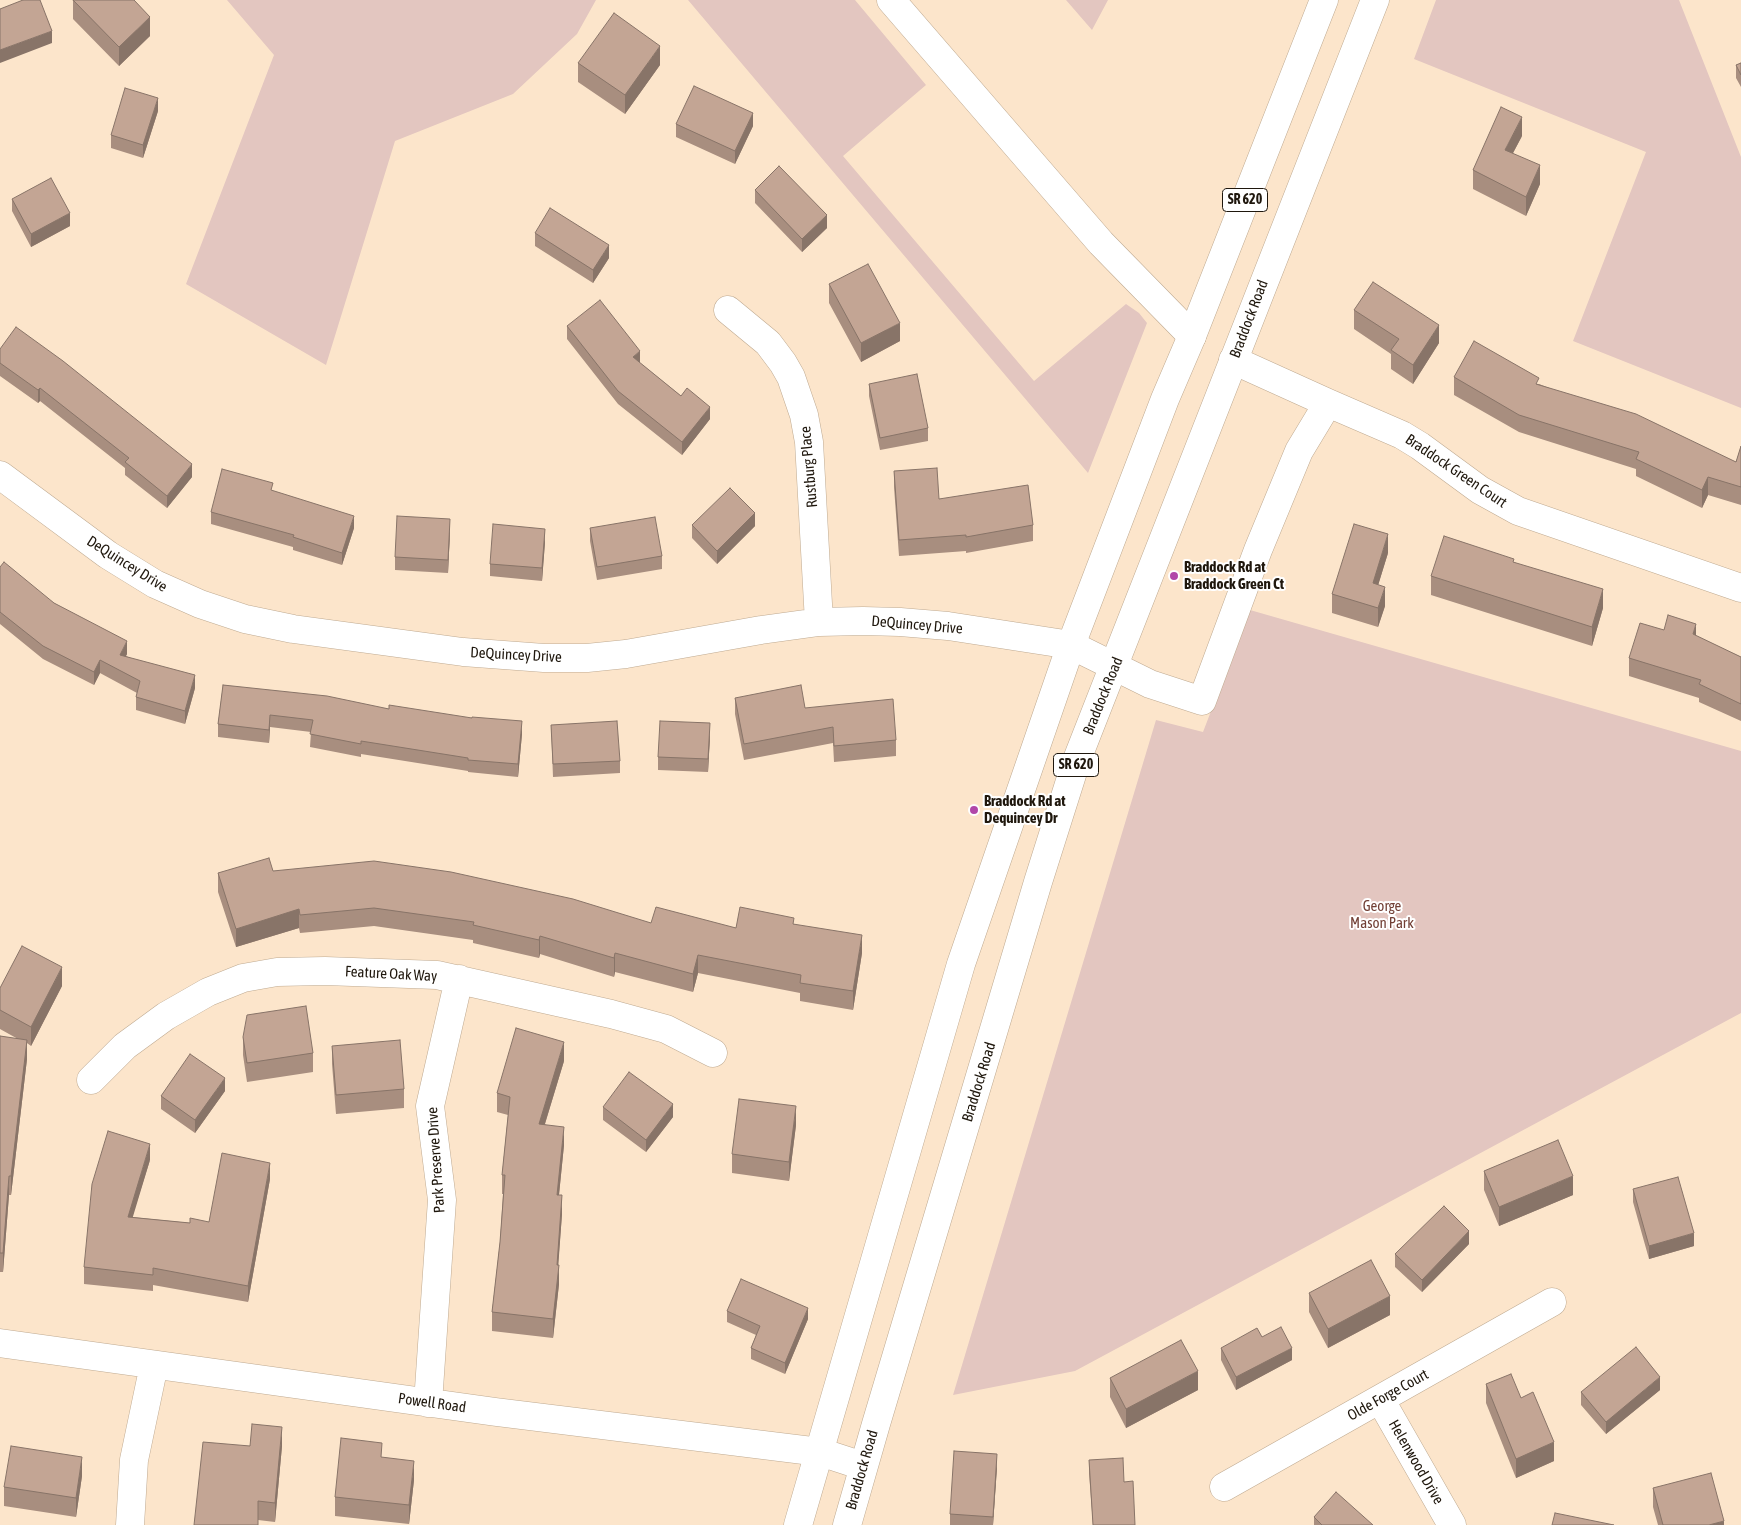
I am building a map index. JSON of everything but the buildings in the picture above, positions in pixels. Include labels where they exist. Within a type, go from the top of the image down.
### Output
[{"type":"street","points":[[891,0],[1101,243],[1192,336]]},
{"type":"street","name":"SR 620","points":[[798,1525],[961,964],[1071,645],[1165,399],[1192,336],[1324,0]]},
{"type":"street","name":"Braddock Road","points":[[847,1525],[1038,882],[1076,762],[1375,0]]},
{"type":"street","name":"Rustburg Place","points":[[728,310],[768,343],[783,362],[791,377],[804,415],[809,442],[819,622]]},
{"type":"street","name":"Braddock Green Court","points":[[1233,360],[1402,435],[1480,490],[1518,511],[1741,588]]},
{"type":"street","name":"DeQuincey Drive","points":[[0,475],[108,555],[155,584],[200,604],[245,619],[292,629],[463,652],[544,658],[587,658],[626,654],[761,630],[819,622],[872,621],[948,626],[1071,645],[1150,684],[1202,701],[1258,550],[1299,451],[1328,403]]},
{"type":"street","name":"Feature Oak Way","points":[[90,1080],[125,1046],[166,1016],[208,992],[243,978],[278,972],[325,971],[437,974],[611,1014],[666,1029],[713,1053]]},
{"type":"street","name":"Park Preserve Drive","points":[[428,1403],[442,1200],[430,1106],[458,979]]},
{"type":"street","name":"Olde Forge Court","points":[[1224,1487],[1552,1302]]},
{"type":"street","name":"Powell Road","points":[[0,1343],[428,1403],[820,1452],[863,1466]]},
{"type":"street","points":[[130,1525],[134,1460],[154,1365]]},
{"type":"street","name":"Helenwood Drive","points":[[1380,1399],[1452,1525]]},
{"type":"green space","points":[[227,0],[596,0],[577,34],[513,94],[395,141],[326,365],[186,284],[274,55]]},
{"type":"green space","points":[[688,0],[855,0],[926,85],[843,156],[1034,381],[1126,304],[1139,313],[1147,323],[1088,473]]},
{"type":"green space","points":[[1066,0],[1108,0],[1092,30]]},
{"type":"green space","points":[[1436,0],[1679,0],[1741,157],[1741,408],[1573,341],[1646,152],[1414,59]]},
{"type":"green space","name":"George Mason Park","points":[[1250,610],[1741,751],[1741,1013],[1075,1371],[953,1395],[1156,720],[1203,732]]},
{"type":"place","name":"Braddock Rd at Braddock Green Ct","points":[[1174,576]]},
{"type":"place","name":"Braddock Rd at Dequincey Dr","points":[[974,810]]}]
